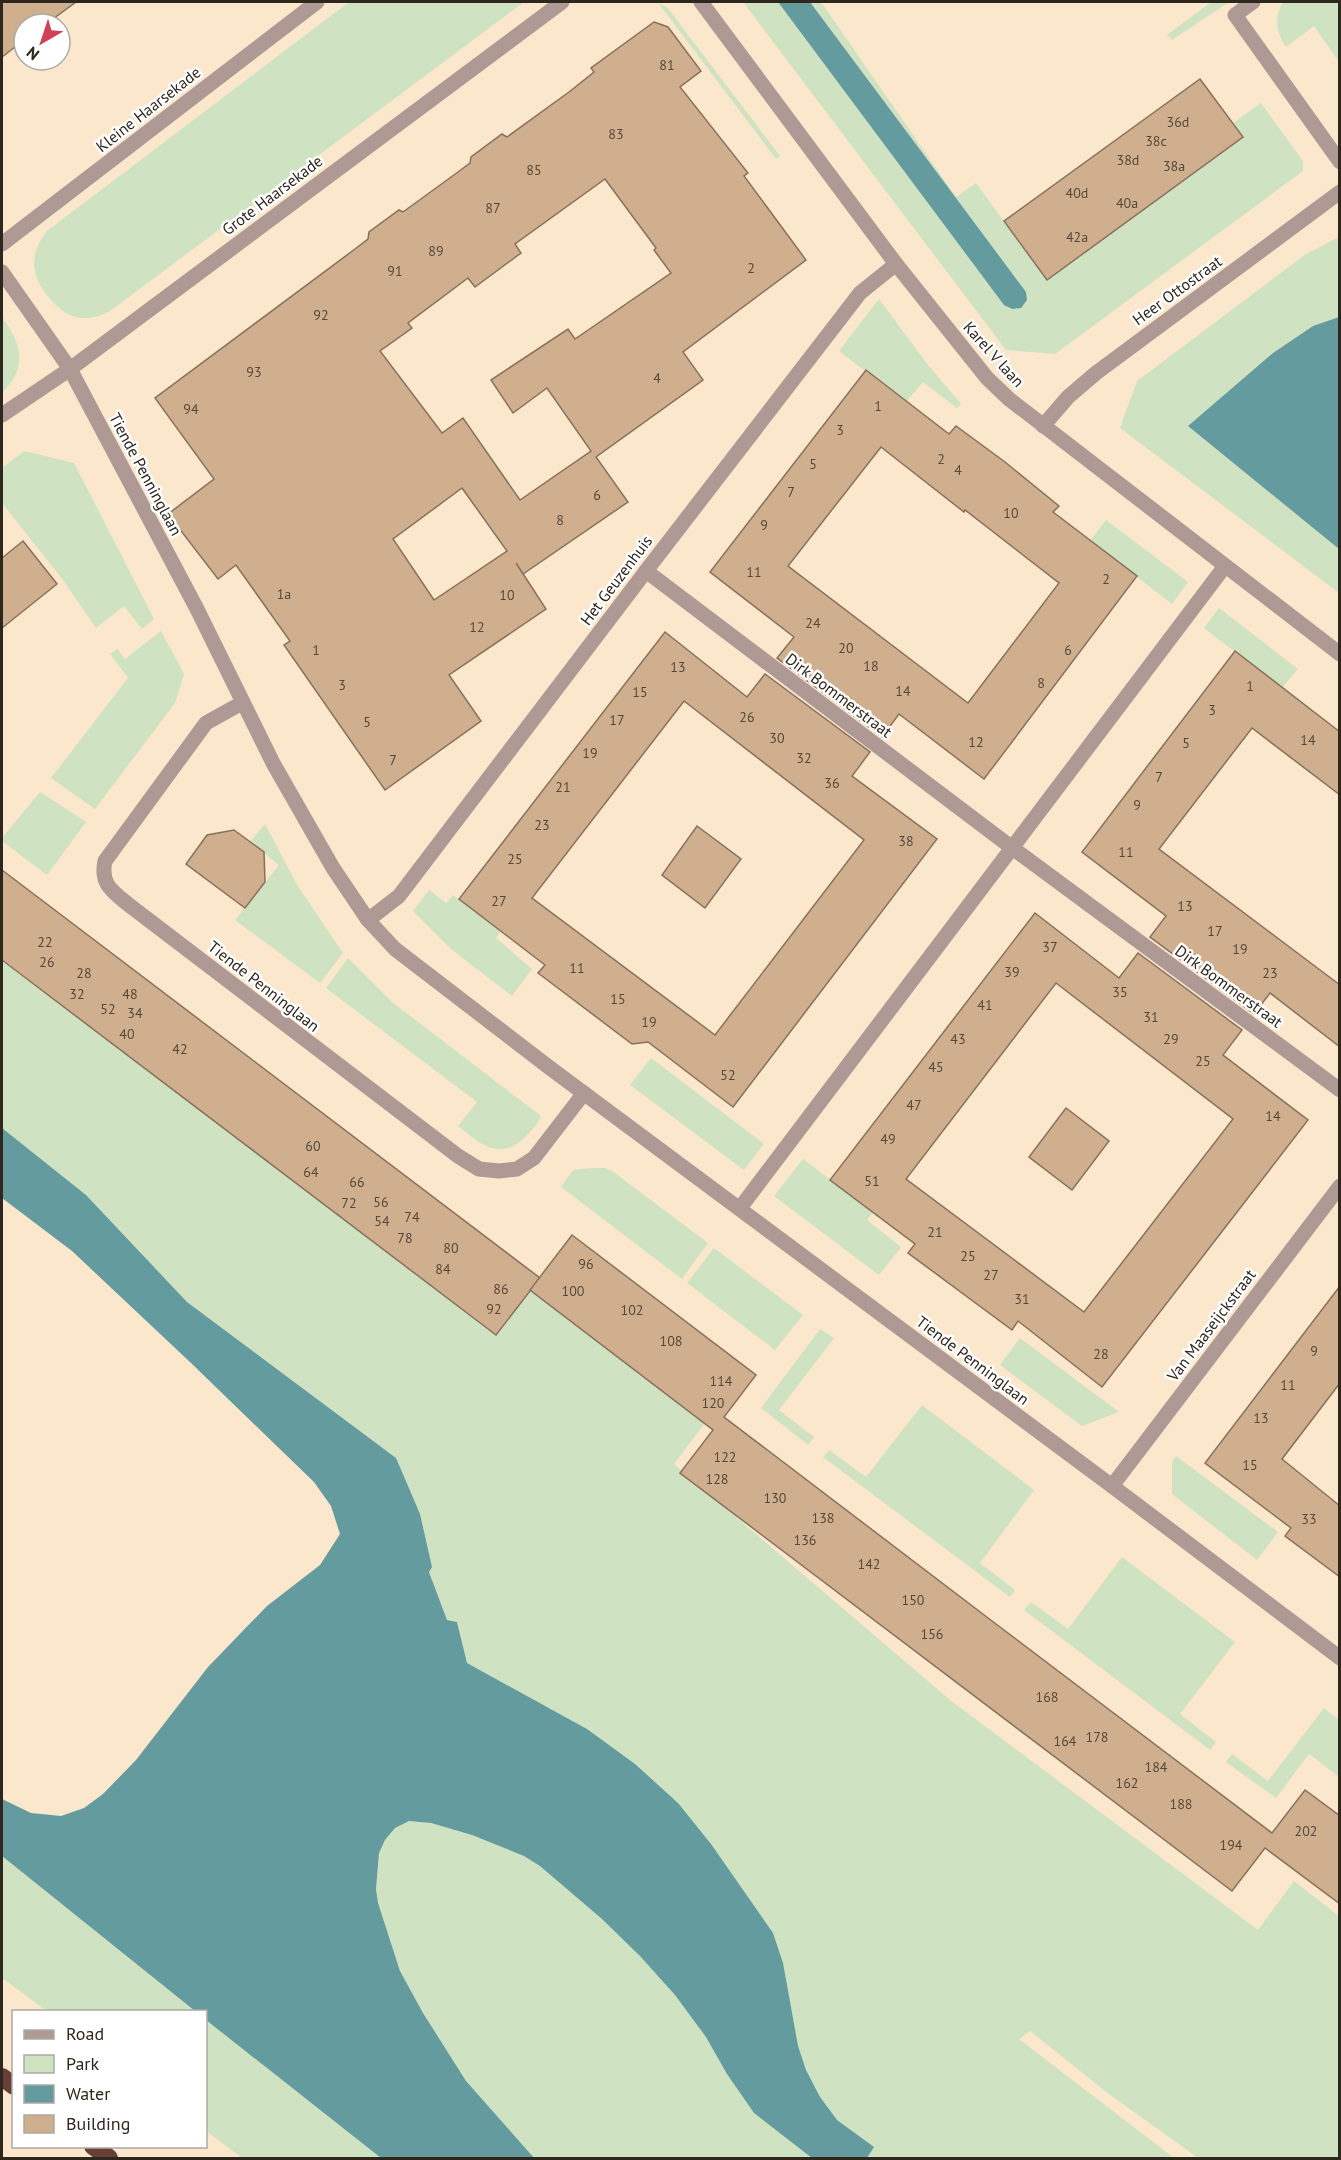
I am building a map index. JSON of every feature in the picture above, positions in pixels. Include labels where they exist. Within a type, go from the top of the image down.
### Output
[{"type":"highway","points":[[96,2148],[109,2158]]},
{"type":"street","name":"Kleine Haarsekade","points":[[2,244],[317,2]]},
{"type":"street","name":"Grote Haarsekade","points":[[2,415],[70,369],[562,2]]},
{"type":"street","name":"Karel V laan","points":[[701,2],[896,264],[987,378],[1043,426],[1340,654]]},
{"type":"street","points":[[1253,2],[1234,15],[1340,162]]},
{"type":"street","name":"Heer Ottostraat","points":[[1043,426],[1068,397],[1096,373],[1340,192]]},
{"type":"street","name":"Het Geuzenhuis","points":[[368,920],[399,896],[860,293],[896,264]]},
{"type":"street","name":"Tiende Penninglaan","points":[[2,272],[70,369],[191,599],[273,763],[333,868],[368,920],[395,950],[1340,1658]]},
{"type":"street","points":[[740,1208],[1225,566]]},
{"type":"street","name":"Dirk Bommerstraat","points":[[646,571],[1011,847],[1340,1090]]},
{"type":"street","name":"Tiende Penninglaan","points":[[242,703],[206,723],[182,754],[105,861],[102,873],[105,882],[129,905],[297,1035],[478,1169],[499,1171],[517,1169],[534,1158],[584,1093]]},
{"type":"street","name":"Van Maaseijckstraat","points":[[1112,1486],[1340,1186]]},
{"type":"green space","points":[[349,2],[524,2],[110,311],[91,318],[82,318],[67,314],[60,309],[46,294],[35,270],[37,247],[47,231]]},
{"type":"green space","points":[[743,2],[778,2],[1012,309],[1026,292],[810,2],[821,2],[956,197],[976,183],[1047,280],[1242,138],[1232,124],[1261,103],[1303,161],[1303,171],[1055,354],[1006,350]]},
{"type":"green space","points":[[1211,2],[1229,2],[1172,40],[1167,35]]},
{"type":"green space","points":[[1283,2],[1339,2],[1339,62],[1314,26],[1286,47],[1277,24]]},
{"type":"green space","points":[[659,4],[667,7],[780,156],[776,159]]},
{"type":"green space","points":[[1339,237],[1339,317],[1313,326],[1273,353],[1188,426],[1339,549],[1339,593],[1120,428],[1137,381],[1306,254]]},
{"type":"green space","points":[[879,299],[928,365],[961,404],[957,408],[923,382],[906,402],[839,351]]},
{"type":"green space","points":[[2,317],[18,346],[19,365],[16,374],[2,393]]},
{"type":"green space","points":[[24,451],[74,463],[154,619],[142,629],[124,606],[96,628],[63,580],[2,503],[2,468]]},
{"type":"green space","points":[[1106,520],[1188,582],[1172,604],[1090,541]]},
{"type":"green space","points":[[1219,608],[1298,669],[1282,688],[1204,628]]},
{"type":"green space","points":[[161,631],[184,674],[175,703],[95,809],[51,778],[128,678],[110,654],[117,649],[125,659]]},
{"type":"green space","points":[[40,792],[86,822],[47,875],[2,841],[2,838]]},
{"type":"green space","points":[[265,824],[297,885],[343,953],[320,983],[235,920],[279,865],[250,842]]},
{"type":"green space","points":[[429,890],[446,903],[453,895],[501,931],[496,938],[532,969],[512,996],[451,949],[413,911]]},
{"type":"green space","points":[[2,953],[489,1331],[524,1286],[705,1423],[674,1464],[950,1700],[1258,1930],[1294,1881],[1339,1916],[1339,2158],[1198,2158],[1109,2094],[1030,2031],[1019,2039],[1174,2158],[534,2158],[531,2156],[466,2081],[423,2013],[400,1971],[378,1903],[376,1889],[379,1853],[385,1840],[395,1828],[409,1820],[431,1823],[472,1835],[509,1850],[587,1729],[467,1663],[457,1622],[447,1620],[429,1571],[432,1567],[396,1458],[187,1302],[86,1195],[2,1128]]},
{"type":"green space","points":[[348,958],[392,1002],[541,1116],[532,1130],[515,1145],[498,1149],[482,1144],[458,1126],[477,1102],[326,988]]},
{"type":"green space","points":[[651,1058],[764,1144],[744,1170],[630,1085]]},
{"type":"green space","points":[[803,1159],[873,1212],[867,1220],[901,1247],[879,1275],[774,1196]]},
{"type":"green space","points":[[605,1168],[612,1171],[708,1243],[682,1279],[561,1187],[573,1170]]},
{"type":"green space","points":[[714,1248],[803,1315],[775,1350],[687,1283]]},
{"type":"green space","points":[[820,1329],[834,1338],[779,1410],[814,1437],[808,1445],[761,1408]]},
{"type":"green space","points":[[1020,1338],[1119,1412],[1082,1426],[1000,1365]]},
{"type":"green space","points":[[922,1405],[1034,1490],[980,1563],[1015,1590],[1010,1597],[823,1457],[829,1450],[866,1477]]},
{"type":"green space","points":[[1176,1456],[1278,1532],[1257,1560],[1172,1494],[1172,1462]]},
{"type":"green space","points":[[1122,1557],[1235,1642],[1180,1714],[1216,1742],[1210,1750],[1024,1610],[1031,1602],[1068,1629]]},
{"type":"green space","points":[[1324,1708],[1339,1720],[1339,1777],[1309,1754],[1276,1798],[1226,1762],[1232,1754],[1268,1781]]},
{"type":"green space","points":[[2,1856],[194,2010],[46,2010],[2,1978]]},
{"type":"green space","points":[[207,2021],[381,2158],[242,2158],[207,2132]]},
{"type":"water","points":[[778,2],[810,2],[1026,292],[1027,300],[1021,308],[1012,309],[1004,305]]},
{"type":"water","points":[[1340,317],[1339,549],[1188,426],[1273,353],[1313,326]]},
{"type":"water","points":[[2,1128],[86,1195],[187,1302],[396,1458],[420,1514],[432,1567],[429,1572],[447,1620],[457,1622],[467,1663],[587,1729],[635,1764],[678,1803],[711,1844],[773,1933],[783,1963],[798,2046],[806,2070],[820,2097],[837,2120],[874,2147],[867,2158],[812,2158],[754,2113],[727,2074],[706,2037],[675,1995],[640,1956],[602,1919],[540,1866],[524,1856],[472,1835],[431,1823],[409,1821],[395,1828],[385,1840],[379,1853],[376,1889],[378,1903],[400,1971],[423,2013],[466,2081],[534,2158],[381,2158],[207,2021],[207,2010],[194,2010],[2,1856],[2,1799],[31,1813],[61,1816],[84,1808],[103,1794],[136,1760],[208,1667],[267,1606],[320,1565],[340,1534],[331,1506],[314,1482],[72,1251],[2,1198]]},
{"type":"building","points":[[2,2],[76,2],[62,12],[12,12],[12,49],[2,57]]},
{"type":"building","points":[[654,22],[668,27],[701,71],[680,87],[748,173],[744,176],[806,260],[683,352],[703,380],[596,457],[628,502],[523,574],[546,609],[449,675],[481,721],[385,790],[284,645],[290,641],[236,565],[218,579],[168,514],[214,479],[155,398],[368,239],[369,232],[399,210],[403,212],[458,172],[470,163],[471,157],[502,134],[507,137],[569,92],[594,72],[591,68]],"holes":[[[605,179],[656,248],[654,250],[671,273],[575,339],[568,329],[491,380],[513,413],[547,388],[591,451],[520,500],[463,418],[442,433],[380,351],[412,328],[408,323],[468,278],[475,287],[521,253],[515,244]],[[462,488],[507,551],[434,600],[393,539]]]},
{"type":"building","points":[[1200,79],[1243,137],[1047,280],[1004,221]]},
{"type":"building","points":[[866,370],[949,434],[956,426],[1005,462],[1059,506],[1053,512],[1137,576],[984,779],[899,714],[882,737],[777,658],[794,637],[710,572]],"holes":[[[881,447],[964,512],[965,510],[1059,583],[968,703],[788,566]]]},
{"type":"building","points":[[23,541],[57,584],[2,628],[2,558]]},
{"type":"building","points":[[665,632],[747,697],[765,674],[870,752],[852,776],[937,839],[733,1107],[648,1042],[632,1044],[538,973],[545,965],[459,899]],"holes":[[[684,701],[864,840],[715,1035],[532,898]]]},
{"type":"building","points":[[1235,651],[1340,732],[1340,795],[1252,728],[1159,849],[1340,985],[1340,1047],[1270,993],[1254,1014],[1150,937],[1166,916],[1082,852]]},
{"type":"building","points":[[697,826],[741,859],[705,908],[662,875]]},
{"type":"building","points":[[234,830],[264,852],[265,882],[245,908],[186,864],[207,835]]},
{"type":"building","points":[[2,870],[540,1278],[496,1335],[2,960]]},
{"type":"building","points":[[1035,913],[1119,978],[1138,953],[1242,1030],[1223,1055],[1308,1120],[1102,1387],[1018,1321],[1012,1330],[908,1253],[915,1244],[830,1180]],"holes":[[[1056,983],[1233,1119],[1084,1312],[906,1179]]]},
{"type":"building","points":[[1066,1108],[1109,1141],[1072,1190],[1029,1157]]},
{"type":"building","points":[[572,1235],[756,1375],[724,1417],[1272,1833],[1305,1790],[1340,1816],[1340,1904],[1265,1848],[1232,1891],[680,1473],[713,1430],[530,1290]]},
{"type":"building","points":[[1340,1286],[1340,1383],[1282,1459],[1340,1506],[1340,1577],[1285,1536],[1291,1528],[1205,1463]]}]
